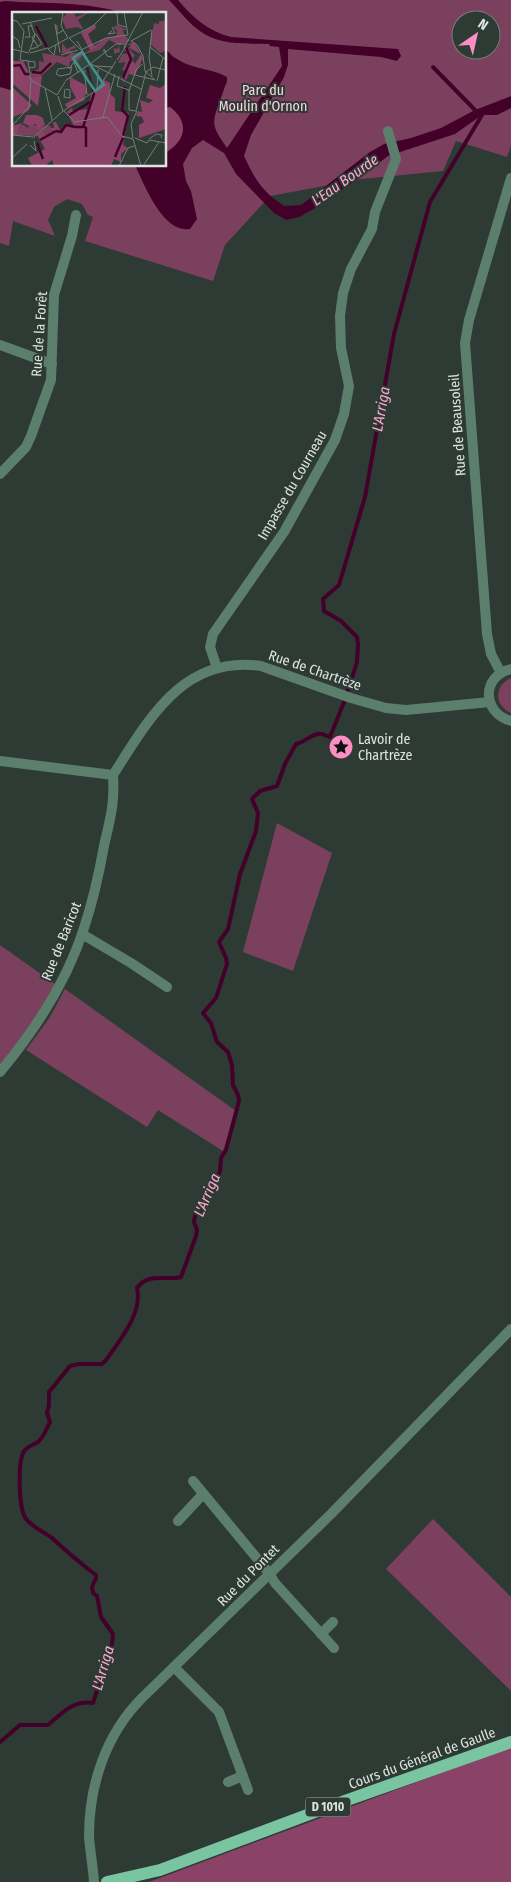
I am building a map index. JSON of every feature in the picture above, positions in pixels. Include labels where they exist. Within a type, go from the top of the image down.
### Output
[{"type":"main road","name":"Cours du Général de Gaulle","points":[[107,1882],[146,1874],[511,1742]]},
{"type":"main road","name":"Cours du Général de Gaulle","points":[[132,1882],[146,1874]]},
{"type":"street","name":"Impasse du Courneau","points":[[217,668],[210,647],[213,634],[284,532],[335,440],[344,414],[348,386],[341,348],[340,316],[343,293],[351,269],[372,229],[375,212],[396,159],[388,131]]},
{"type":"street","name":"Rue de Beausoleil","points":[[501,673],[491,654],[487,634],[465,343],[469,320],[511,178]]},
{"type":"street","name":"Rue de la Forêt","points":[[0,474],[26,447],[51,380],[54,295],[72,236],[76,215]]},
{"type":"street","points":[[0,345],[52,364]]},
{"type":"street","name":"Rue de Chartrèze","points":[[113,775],[135,738],[165,701],[184,683],[217,668],[246,664],[261,666],[351,698],[386,708],[406,710],[490,702]]},
{"type":"street","points":[[511,669],[501,673],[490,687],[490,702],[497,714],[511,721]]},
{"type":"street","points":[[0,761],[113,775]]},
{"type":"street","name":"Rue de Baricot","points":[[0,1072],[37,1024],[62,980],[82,934],[100,873],[112,813],[114,796],[113,775]]},
{"type":"street","points":[[82,934],[167,987]]},
{"type":"street","name":"Rue du Pontet","points":[[94,1882],[89,1836],[92,1794],[105,1752],[113,1734],[132,1708],[331,1514],[511,1329]]},
{"type":"street","points":[[193,1481],[269,1573],[275,1584],[334,1648]]},
{"type":"street","points":[[178,1521],[203,1494]]},
{"type":"street","points":[[321,1634],[333,1622]]},
{"type":"street","points":[[174,1667],[219,1712],[248,1790]]},
{"type":"street","points":[[228,1782],[243,1776]]},
{"type":"green space","name":"Parc du Moulin d'Ornon","points":[[0,0],[511,0],[511,146],[507,157],[456,141],[443,171],[362,179],[270,196],[225,245],[213,281],[85,241],[93,217],[88,215],[82,204],[67,199],[54,207],[48,220],[55,236],[13,221],[9,246],[0,243]]},
{"type":"green space","points":[[511,678],[511,713],[501,706],[498,696],[501,685]]},
{"type":"green space","points":[[277,823],[332,853],[293,971],[243,952]]},
{"type":"green space","points":[[0,945],[55,984],[40,1010],[0,1068]]},
{"type":"green space","points":[[65,989],[236,1111],[223,1151],[158,1110],[147,1127],[26,1050],[50,1017]]},
{"type":"green space","points":[[433,1519],[511,1597],[511,1691],[386,1569]]},
{"type":"shaded area","points":[[170,106],[181,118],[183,131],[177,143],[166,152],[166,108]]},
{"type":"shaded area","points":[[511,1747],[511,1882],[149,1882]]},
{"type":"water","name":"L'Eau Bourde","points":[[169,0],[178,0],[189,13],[202,23],[215,31],[231,37],[398,49],[401,56],[397,61],[381,57],[288,49],[288,65],[284,77],[251,135],[244,156],[260,184],[284,206],[301,205],[370,152],[384,144],[411,138],[441,128],[475,110],[511,96],[511,108],[497,115],[482,115],[455,134],[388,156],[312,210],[299,217],[286,220],[274,213],[236,174],[224,153],[203,140],[192,148],[183,164],[197,219],[190,229],[180,228],[171,224],[163,216],[149,195],[135,166],[166,166],[166,152],[177,143],[183,131],[181,119],[170,107],[166,108],[166,49],[183,62],[227,77],[227,82],[217,108],[214,125],[227,148],[282,66],[279,47],[270,46],[269,44],[242,43],[216,39],[200,31]]},
{"type":"water","points":[[0,2],[81,5],[118,12],[12,12],[12,90],[0,87]]},
{"type":"waterway","points":[[433,67],[475,110]]},
{"type":"waterway","name":"L'Arriga","points":[[347,693],[357,662],[357,637],[341,621],[324,611],[323,599],[339,585],[365,497],[394,334],[430,202],[482,115]]},
{"type":"waterway","name":"L'Arriga","points":[[0,1742],[20,1725],[48,1725],[74,1705],[93,1703],[112,1644],[113,1634],[101,1617],[97,1596],[93,1593],[92,1587],[96,1575],[52,1538],[27,1520],[20,1498],[21,1459],[26,1449],[38,1442],[45,1433],[50,1422],[47,1413],[49,1392],[70,1366],[102,1364],[118,1344],[134,1316],[137,1307],[137,1288],[141,1283],[158,1278],[181,1277],[196,1236],[195,1216],[209,1198],[220,1171],[221,1158],[226,1150],[239,1101],[233,1085],[232,1065],[228,1052],[217,1042],[211,1023],[203,1013],[216,998],[227,964],[219,942],[228,929],[240,874],[256,831],[258,813],[252,799],[260,791],[277,786],[285,764],[296,744],[319,734],[330,737],[344,702]]},
{"type":"place","name":"Lavoir de Chartrèze","points":[[341,747]]}]
